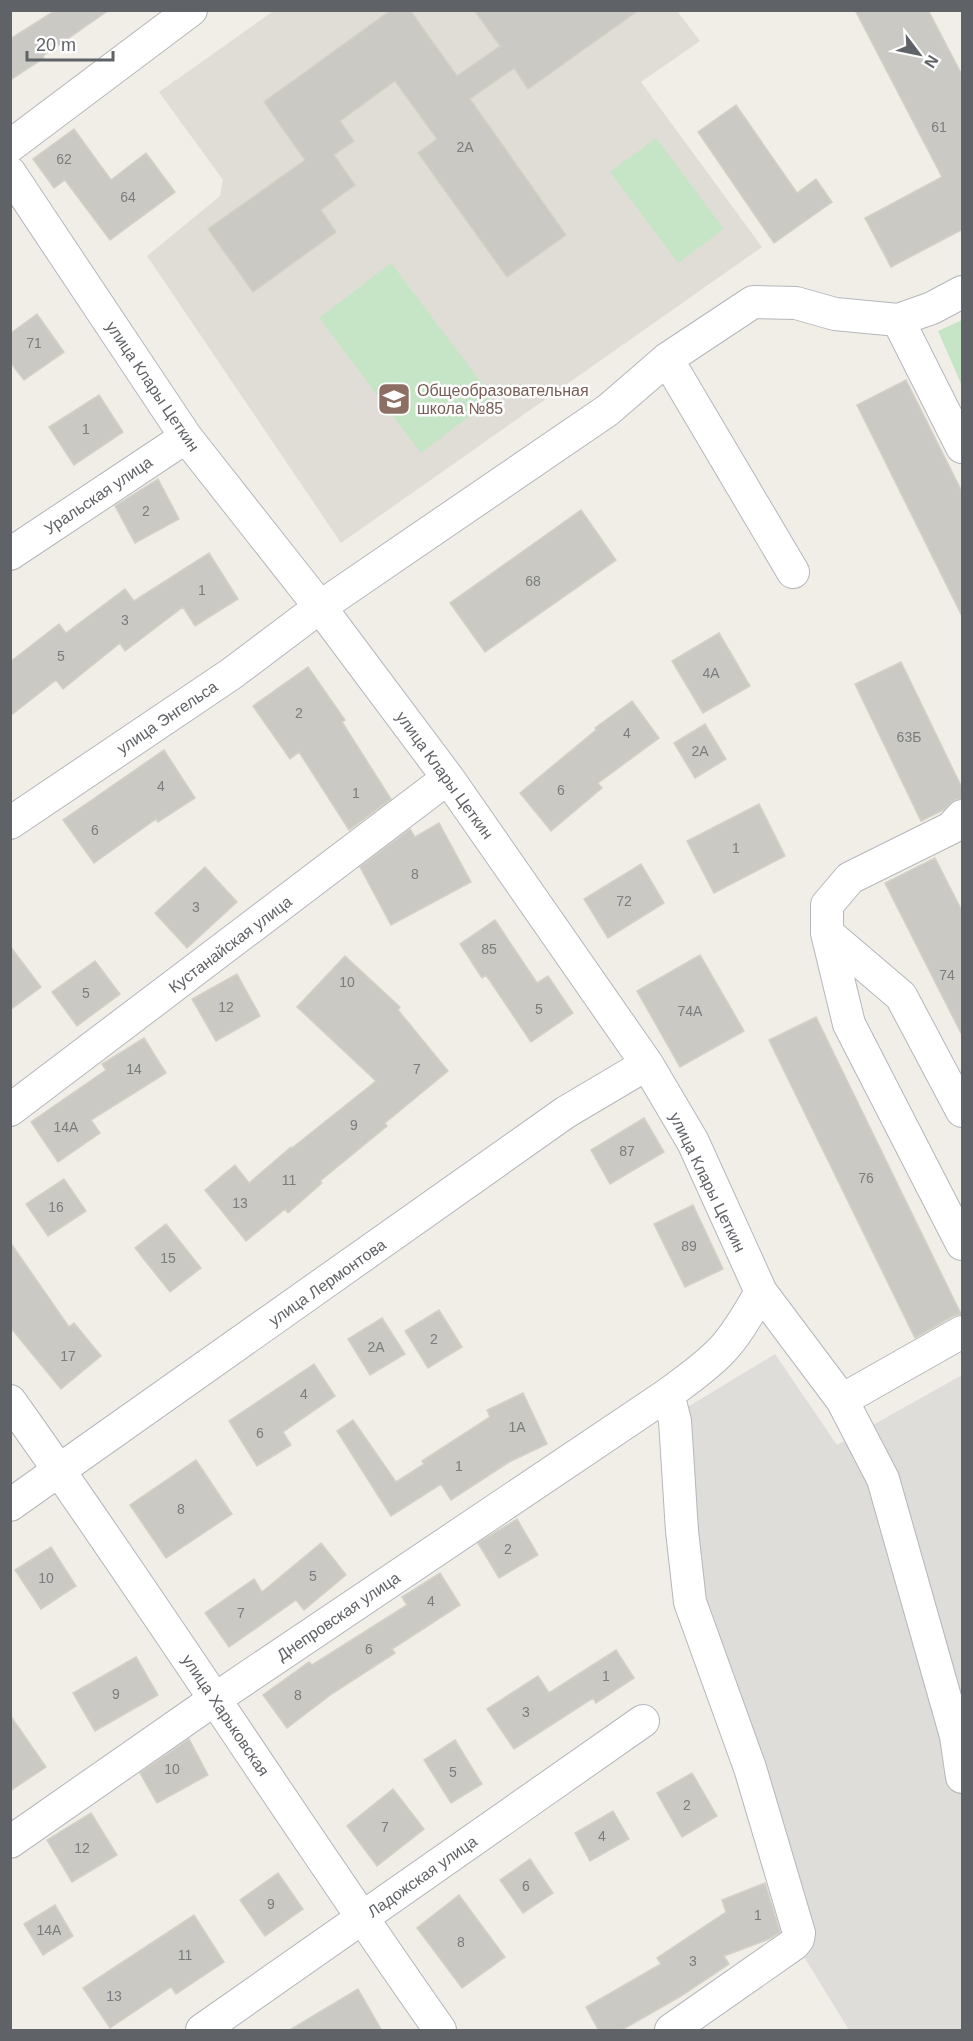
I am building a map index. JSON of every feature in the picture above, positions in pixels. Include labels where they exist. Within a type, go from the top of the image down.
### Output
[{"type":"street","points":[[10,146],[190,10]]},
{"type":"street","name":"улица Клары Цеткин","points":[[10,173],[186,437],[320,607],[448,778],[647,1064],[693,1142],[761,1292],[842,1400],[883,1479],[956,1736],[963,1777]]},
{"type":"street","points":[[963,292],[932,308],[898,320],[963,447]]},
{"type":"street","name":"улица Энгельса","points":[[10,823],[231,674],[320,607],[608,410],[667,359],[753,302],[796,303],[835,314],[898,320]]},
{"type":"street","points":[[667,359],[793,573]]},
{"type":"street","name":"Уральская улица","points":[[10,554],[186,437]]},
{"type":"street","name":"Кустанайская улица","points":[[10,1110],[448,778]]},
{"type":"street","points":[[959,832],[850,878],[827,905],[827,933],[849,1024],[963,1244]]},
{"type":"street","points":[[827,933],[901,996],[963,1111]]},
{"type":"street","name":"улица Лермонтова","points":[[10,1505],[567,1112],[647,1064]]},
{"type":"street","name":"Днепровская улица","points":[[10,1842],[215,1699],[668,1394],[723,1349],[743,1324],[761,1292]]},
{"type":"street","points":[[842,1400],[963,1332]]},
{"type":"street","points":[[668,1394],[675,1421],[682,1531],[690,1602],[750,1768],[799,1933],[794,1944],[672,2031]]},
{"type":"street","name":"улица Харьковская","points":[[10,1401],[60,1471],[310,1838],[361,1918],[440,2031]]},
{"type":"street","name":"Ладожская улица","points":[[202,2031],[642,1721]]},
{"type":"shaded area","name":"Общеобразовательная школа №85","points":[[275,10],[677,11],[700,41],[641,82],[762,247],[341,543],[147,256],[220,196],[223,180],[159,92]]},
{"type":"shaded area","points":[[775,1354],[837,1445],[962,1375],[962,2030],[849,2030],[801,1952],[795,1930],[729,1759],[684,1598],[686,1408]]},
{"type":"green space","points":[[656,138],[724,229],[678,263],[610,172]]},
{"type":"green space","points":[[391,263],[493,398],[421,453],[319,318]]},
{"type":"green space","points":[[962,320],[962,386],[938,331]]},
{"type":"building","points":[[56,10],[109,10],[10,80],[10,39]]},
{"type":"building","points":[[391,10],[410,10],[457,76],[500,46],[474,10],[639,10],[528,89],[514,68],[470,99],[566,235],[507,277],[418,153],[437,139],[395,81],[340,121],[354,141],[334,155],[355,185],[321,210],[336,232],[253,292],[208,229],[305,160],[264,102]]},
{"type":"building","points":[[855,10],[928,10],[963,77],[963,229],[891,267],[865,218],[942,177]]},
{"type":"building","points":[[736,105],[797,193],[816,179],[832,202],[774,243],[698,132]]},
{"type":"building","points":[[74,129],[111,180],[146,153],[175,192],[110,240],[65,180],[54,188],[33,159]]},
{"type":"building","points":[[37,314],[64,352],[24,380],[10,362],[10,334]]},
{"type":"building","points":[[906,380],[963,494],[963,618],[857,405]]},
{"type":"building","points":[[99,395],[123,432],[74,465],[49,427]]},
{"type":"building","points":[[158,479],[179,519],[135,543],[115,506]]},
{"type":"building","points":[[581,510],[616,560],[485,652],[450,603]]},
{"type":"building","points":[[209,553],[238,599],[195,626],[183,607],[125,651],[120,643],[63,689],[56,680],[10,716],[10,662],[59,624],[66,633],[125,589],[134,601]]},
{"type":"building","points":[[719,633],[750,686],[703,713],[672,661]]},
{"type":"building","points":[[901,662],[963,790],[963,798],[956,799],[943,810],[921,821],[855,684]]},
{"type":"building","points":[[308,667],[345,720],[342,722],[391,799],[349,830],[299,752],[290,759],[253,706]]},
{"type":"building","points":[[632,701],[659,738],[598,783],[602,788],[551,831],[520,793],[596,730],[595,728]]},
{"type":"building","points":[[705,724],[726,759],[695,778],[674,743]]},
{"type":"building","points":[[164,750],[195,798],[158,822],[156,819],[94,863],[63,820]]},
{"type":"building","points":[[759,804],[785,856],[714,893],[687,841]]},
{"type":"building","points":[[439,823],[471,882],[391,925],[360,867],[410,829],[415,837]]},
{"type":"building","points":[[935,858],[963,913],[963,1037],[885,883]]},
{"type":"building","points":[[641,864],[664,903],[608,938],[584,899]]},
{"type":"building","points":[[205,867],[237,902],[187,948],[155,913]]},
{"type":"building","points":[[495,920],[537,983],[548,976],[573,1013],[531,1042],[486,975],[482,978],[460,944]]},
{"type":"building","points":[[10,946],[41,987],[10,1010]]},
{"type":"building","points":[[700,955],[744,1031],[680,1067],[637,991]]},
{"type":"building","points":[[345,956],[400,1007],[398,1010],[448,1071],[385,1123],[387,1126],[320,1181],[322,1183],[288,1213],[285,1209],[246,1241],[205,1190],[235,1165],[249,1183],[376,1081],[297,1007]]},
{"type":"building","points":[[95,961],[120,994],[77,1026],[52,992]]},
{"type":"building","points":[[237,974],[260,1016],[216,1041],[192,999]]},
{"type":"building","points":[[816,1017],[961,1314],[953,1316],[915,1338],[769,1040]]},
{"type":"building","points":[[144,1038],[166,1073],[91,1120],[100,1133],[58,1162],[31,1122],[106,1070],[102,1064]]},
{"type":"building","points":[[644,1118],[664,1152],[610,1184],[591,1150]]},
{"type":"building","points":[[64,1179],[86,1211],[48,1236],[26,1204]]},
{"type":"building","points":[[693,1205],[723,1269],[685,1287],[654,1224]]},
{"type":"building","points":[[166,1224],[201,1268],[170,1292],[135,1248]]},
{"type":"building","points":[[10,1242],[69,1327],[74,1323],[101,1356],[61,1389],[10,1327]]},
{"type":"building","points":[[439,1310],[462,1347],[428,1368],[405,1331]]},
{"type":"building","points":[[382,1318],[405,1354],[370,1375],[348,1339]]},
{"type":"building","points":[[314,1364],[335,1396],[283,1432],[291,1445],[257,1466],[229,1421]]},
{"type":"building","points":[[523,1393],[547,1444],[509,1462],[451,1500],[441,1484],[391,1516],[337,1431],[353,1420],[396,1482],[424,1464],[422,1461],[490,1417],[487,1410]]},
{"type":"building","points":[[196,1460],[232,1514],[166,1558],[130,1505]]},
{"type":"building","points":[[517,1519],[538,1555],[499,1578],[478,1543]]},
{"type":"building","points":[[321,1543],[346,1575],[304,1610],[296,1600],[229,1647],[205,1613],[254,1579],[262,1592]]},
{"type":"building","points":[[51,1547],[76,1586],[41,1609],[15,1570]]},
{"type":"building","points":[[440,1573],[460,1605],[392,1649],[395,1653],[333,1693],[287,1728],[263,1695],[309,1662],[312,1665],[407,1605],[402,1597]]},
{"type":"building","points":[[616,1650],[634,1678],[596,1703],[593,1698],[514,1749],[487,1709],[538,1676],[549,1693]]},
{"type":"building","points":[[136,1657],[158,1695],[95,1731],[73,1693]]},
{"type":"building","points":[[10,1715],[46,1767],[10,1791]]},
{"type":"building","points":[[189,1739],[208,1775],[157,1803],[140,1773]]},
{"type":"building","points":[[455,1740],[482,1784],[451,1803],[424,1760]]},
{"type":"building","points":[[692,1773],[717,1816],[682,1837],[657,1793]]},
{"type":"building","points":[[393,1789],[424,1829],[377,1866],[347,1826]]},
{"type":"building","points":[[613,1811],[629,1839],[590,1861],[575,1833]]},
{"type":"building","points":[[91,1813],[117,1855],[72,1882],[47,1840]]},
{"type":"building","points":[[530,1859],[553,1893],[523,1913],[500,1880]]},
{"type":"building","points":[[278,1873],[303,1909],[265,1936],[240,1900]]},
{"type":"building","points":[[765,1883],[780,1932],[769,1939],[724,1956],[729,1964],[681,1996],[620,2031],[599,2031],[586,2007],[661,1964],[657,1958],[726,1912],[722,1900]]},
{"type":"building","points":[[459,1895],[505,1957],[462,1988],[417,1928]]},
{"type":"building","points":[[55,1905],[73,1936],[43,1955],[24,1924]]},
{"type":"building","points":[[194,1915],[224,1962],[176,1994],[171,1987],[110,2028],[83,1988]]},
{"type":"building","points":[[358,1989],[382,2031],[288,2031]]},
{"type":"place","name":"Общеобразовательная школа №85","points":[[394,399]]}]
